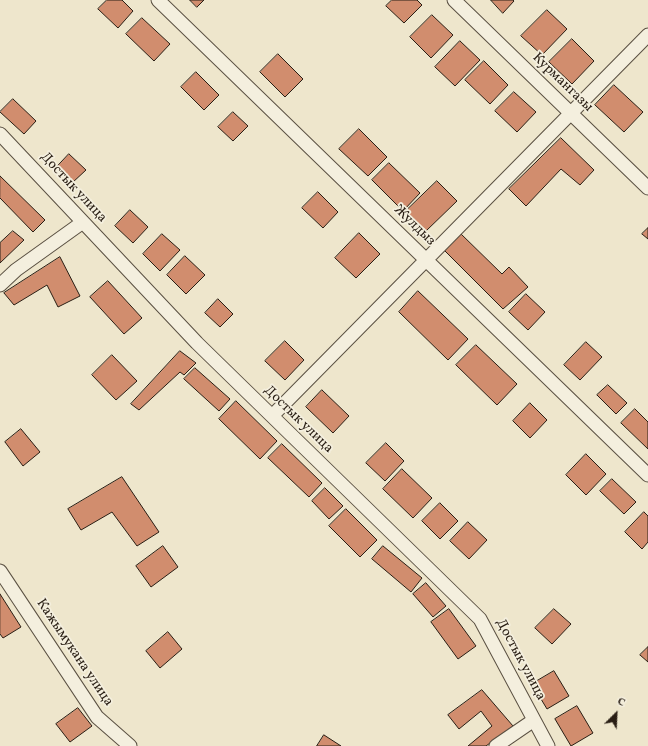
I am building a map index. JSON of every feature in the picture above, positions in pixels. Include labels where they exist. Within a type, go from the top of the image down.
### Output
[{"type":"street","name":"Жулдыз","points":[[158,0],[648,475]]},
{"type":"street","name":"Курмангазы","points":[[454,0],[648,188]]},
{"type":"street","points":[[272,416],[648,35]]},
{"type":"street","name":"Достык улица","points":[[0,134],[197,343],[480,619],[548,746]]},
{"type":"street","points":[[0,285],[16,270],[83,222]]},
{"type":"street","name":"Кажымукана улица","points":[[0,571],[97,716],[130,746]]},
{"type":"street","points":[[496,746],[534,720]]},
{"type":"building","points":[[107,0],[122,0],[133,11],[118,28],[98,9]]},
{"type":"building","points":[[190,0],[204,0],[197,7]]},
{"type":"building","points":[[392,0],[417,0],[422,5],[404,23],[386,6]]},
{"type":"building","points":[[491,0],[513,0],[514,1],[503,13]]},
{"type":"building","points":[[547,10],[567,29],[542,55],[521,36]]},
{"type":"building","points":[[432,15],[453,35],[431,58],[410,37]]},
{"type":"building","points":[[142,18],[170,44],[154,61],[126,34]]},
{"type":"building","points":[[572,39],[594,61],[572,84],[549,62]]},
{"type":"building","points":[[460,41],[480,60],[455,86],[435,67]]},
{"type":"building","points":[[278,54],[303,79],[285,97],[260,72]]},
{"type":"building","points":[[484,61],[508,85],[490,104],[465,80]]},
{"type":"building","points":[[196,72],[219,95],[204,110],[181,87]]},
{"type":"building","points":[[614,85],[643,112],[624,132],[595,105]]},
{"type":"building","points":[[514,92],[536,112],[517,132],[495,111]]},
{"type":"building","points":[[13,99],[36,121],[24,134],[0,112]]},
{"type":"building","points":[[233,112],[248,126],[233,141],[218,127]]},
{"type":"building","points":[[359,129],[387,157],[368,176],[339,149]]},
{"type":"building","points":[[561,138],[594,170],[580,185],[561,169],[526,206],[509,189]]},
{"type":"building","points":[[69,154],[86,170],[72,183],[56,168]]},
{"type":"building","points":[[389,163],[420,193],[403,211],[372,180]]},
{"type":"building","points":[[0,176],[45,220],[33,232],[0,198]]},
{"type":"building","points":[[437,181],[457,201],[426,231],[406,211]]},
{"type":"building","points":[[318,192],[338,212],[323,228],[302,208]]},
{"type":"building","points":[[130,210],[148,227],[133,243],[115,226]]},
{"type":"building","points":[[648,228],[648,239],[642,234]]},
{"type":"building","points":[[13,231],[24,240],[0,263],[0,243]]},
{"type":"building","points":[[359,233],[380,254],[356,278],[335,258]]},
{"type":"building","points":[[460,233],[502,274],[509,267],[528,287],[503,309],[443,249]]},
{"type":"building","points":[[162,234],[180,250],[160,271],[143,254]]},
{"type":"building","points":[[185,256],[205,275],[186,294],[167,275]]},
{"type":"building","points":[[60,257],[80,296],[58,307],[47,285],[14,305],[4,293]]},
{"type":"building","points":[[108,281],[142,318],[124,334],[90,297]]},
{"type":"building","points":[[418,291],[468,339],[448,360],[399,312]]},
{"type":"building","points":[[526,294],[545,312],[528,330],[509,312]]},
{"type":"building","points":[[218,299],[233,314],[220,327],[205,313]]},
{"type":"building","points":[[285,341],[304,360],[285,380],[265,361]]},
{"type":"building","points":[[586,342],[602,357],[580,380],[564,365]]},
{"type":"building","points":[[476,345],[517,384],[497,405],[456,365]]},
{"type":"building","points":[[180,351],[196,363],[184,375],[180,372],[139,410],[131,404]]},
{"type":"building","points":[[112,355],[137,381],[116,400],[92,375]]},
{"type":"building","points":[[195,368],[230,399],[219,411],[184,379]]},
{"type":"building","points":[[608,385],[627,403],[616,414],[597,395]]},
{"type":"building","points":[[322,390],[349,416],[333,433],[306,407]]},
{"type":"building","points":[[236,401],[277,441],[260,459],[219,419]]},
{"type":"building","points":[[530,403],[547,420],[530,438],[513,421]]},
{"type":"building","points":[[635,409],[648,422],[648,449],[621,423]]},
{"type":"building","points":[[21,429],[40,452],[23,466],[5,442]]},
{"type":"building","points":[[386,443],[404,461],[385,481],[366,463]]},
{"type":"building","points":[[282,444],[322,483],[309,497],[268,458]]},
{"type":"building","points":[[586,454],[606,474],[586,495],[566,475]]},
{"type":"building","points":[[402,469],[432,498],[413,518],[383,489]]},
{"type":"building","points":[[122,477],[159,532],[137,546],[112,512],[81,530],[68,509]]},
{"type":"building","points":[[612,479],[636,502],[624,514],[600,491]]},
{"type":"building","points":[[325,488],[343,506],[329,519],[312,501]]},
{"type":"building","points":[[440,503],[458,521],[440,539],[422,521]]},
{"type":"building","points":[[346,509],[377,540],[360,557],[329,526]]},
{"type":"building","points":[[644,512],[648,516],[648,542],[642,549],[625,532]]},
{"type":"building","points":[[468,522],[487,540],[469,559],[450,541]]},
{"type":"building","points":[[163,546],[178,567],[151,587],[136,566]]},
{"type":"building","points":[[383,546],[422,578],[411,592],[372,559]]},
{"type":"building","points":[[426,583],[446,606],[433,617],[413,594]]},
{"type":"building","points":[[0,594],[21,627],[3,638],[0,634]]},
{"type":"building","points":[[449,609],[476,646],[458,659],[431,622]]},
{"type":"building","points":[[554,609],[571,624],[552,644],[535,628]]},
{"type":"building","points":[[168,632],[182,649],[160,668],[146,651]]},
{"type":"building","points":[[648,647],[648,662],[640,655]]},
{"type":"building","points":[[554,671],[569,696],[547,709],[532,684]]},
{"type":"building","points":[[482,690],[513,726],[486,746],[468,746],[492,726],[481,711],[459,729],[448,715]]},
{"type":"building","points":[[577,706],[593,733],[571,746],[555,719]]},
{"type":"building","points":[[78,708],[92,726],[70,742],[56,724]]},
{"type":"building","points":[[324,735],[341,746],[317,746]]}]
